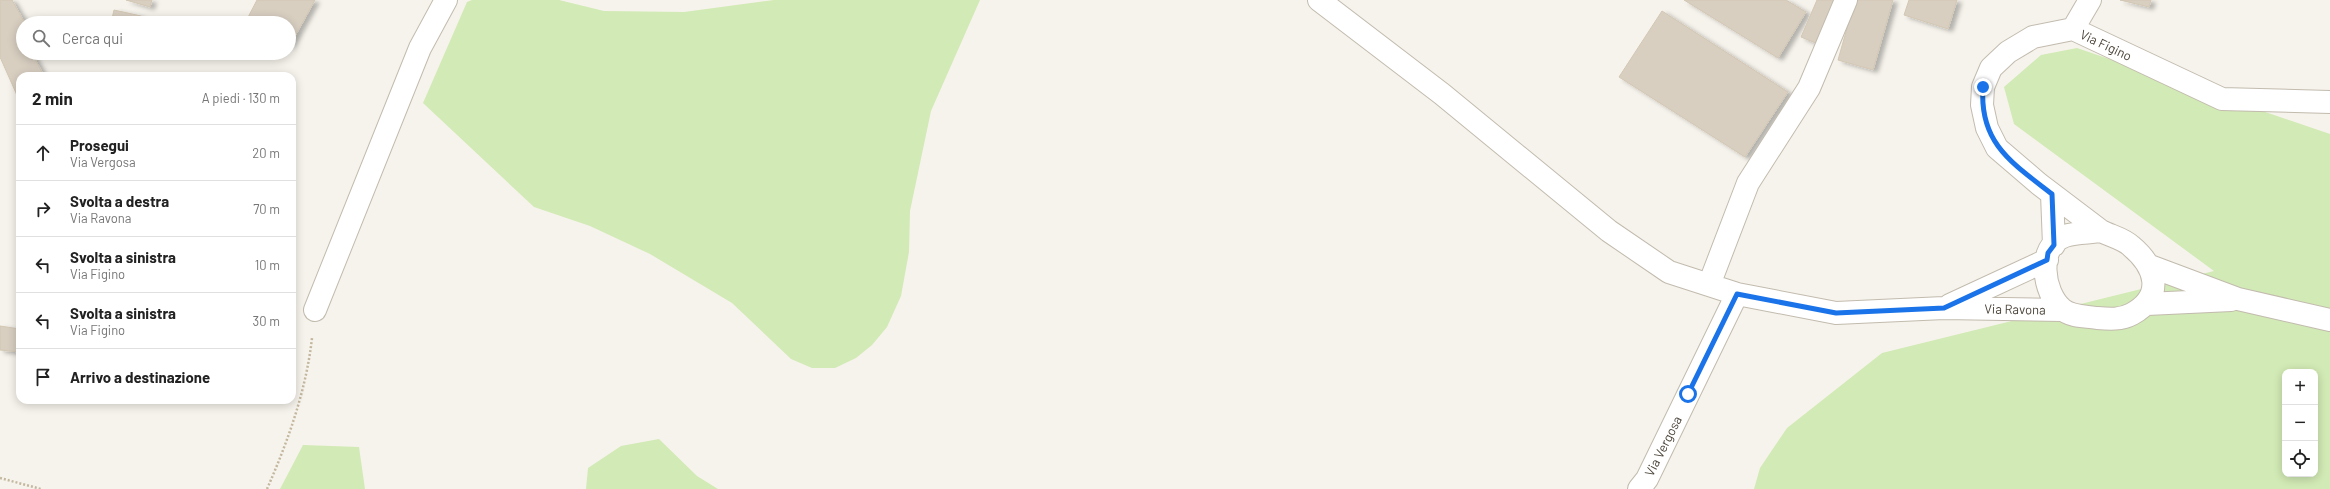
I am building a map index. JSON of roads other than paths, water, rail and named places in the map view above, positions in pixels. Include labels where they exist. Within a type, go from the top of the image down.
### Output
[{"type":"street","points":[[315,310],[420,48],[446,0]]},
{"type":"street","name":"Via Ravona","points":[[1318,0],[1442,94],[1609,231],[1669,272],[1737,294],[1836,313],[1944,308],[2062,310]]},
{"type":"street","points":[[1709,285],[1748,183],[1809,88],[1846,0]]},
{"type":"street","points":[[2073,29],[2090,0]]},
{"type":"street","name":"Via Figino","points":[[2101,231],[2052,194],[1997,148],[1987,128],[1982,105],[1983,87],[1991,68],[2008,52],[2033,37],[2073,29],[2222,99],[2330,102]]},
{"type":"street","points":[[2052,194],[2050,252],[2044,272],[2051,292],[2062,310],[2074,315],[2111,320],[2131,315],[2147,304],[2238,300]]},
{"type":"street","points":[[2050,252],[2064,236],[2101,231],[2130,245],[2150,266],[2238,300],[2330,320]]},
{"type":"street","name":"Via Ravona","points":[[1944,308],[2050,252]]},
{"type":"street","points":[[2147,304],[2155,284],[2150,266]]},
{"type":"street","name":"Via Vergosa","points":[[1639,489],[1647,479],[1737,294]]}]
